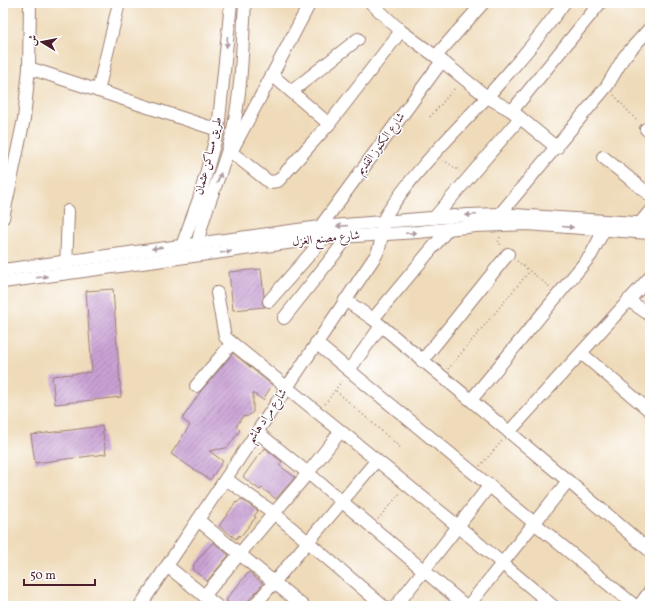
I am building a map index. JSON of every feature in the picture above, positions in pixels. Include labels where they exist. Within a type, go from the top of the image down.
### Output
[{"type":"street","points":[[3,218],[24,119],[29,68],[30,3]]},
{"type":"street","points":[[98,91],[119,3]]},
{"type":"street","name":"طريق مساكن عثمان","points":[[197,256],[197,221],[218,130],[231,3]]},
{"type":"street","name":"طريق مساكن عثمان","points":[[178,258],[183,245],[197,221],[229,151],[239,93],[245,3]]},
{"type":"street","points":[[310,3],[229,151],[269,182],[274,183],[278,181],[329,124],[401,31]]},
{"type":"street","name":"شارع الكنوز القديم","points":[[269,301],[322,233],[439,58],[483,3]]},
{"type":"street","name":"شارع مراد هاشم","points":[[140,606],[376,255],[382,241],[382,229],[388,212],[434,153],[487,97],[540,37],[564,3]]},
{"type":"street","points":[[434,218],[469,178],[600,3]]},
{"type":"street","points":[[372,4],[401,31],[439,58],[487,97],[516,114],[557,148]]},
{"type":"street","points":[[502,219],[607,86],[624,57],[650,28]]},
{"type":"street","points":[[292,91],[358,39]]},
{"type":"street","points":[[29,68],[218,130]]},
{"type":"street","points":[[272,74],[329,124]]},
{"type":"street","points":[[603,157],[650,195]]},
{"type":"street","points":[[645,224],[650,211]]},
{"type":"street","points":[[66,274],[68,212]]},
{"type":"street","name":"شارع مصنع الغزل","points":[[3,282],[197,256],[322,233],[350,236],[434,218],[645,224]]},
{"type":"street","name":"شارع مصنع الغزل","points":[[3,270],[198,243],[382,229],[448,228],[502,219],[604,230],[650,233]]},
{"type":"street","points":[[349,370],[377,322],[448,228]]},
{"type":"street","points":[[472,400],[591,255],[604,230]]},
{"type":"street","points":[[284,318],[350,236]]},
{"type":"street","points":[[422,361],[508,254]]},
{"type":"street","points":[[509,432],[650,276]]},
{"type":"street","points":[[217,293],[225,337],[406,486],[459,527],[553,606]]},
{"type":"street","points":[[345,300],[377,322],[422,361],[472,400],[650,551]]},
{"type":"street","points":[[628,300],[650,315]]},
{"type":"street","points":[[196,386],[232,343]]},
{"type":"street","points":[[316,343],[475,472],[635,606]]},
{"type":"street","points":[[581,353],[650,412]]},
{"type":"street","points":[[257,432],[308,473],[424,572],[467,606],[503,564],[568,481]]},
{"type":"street","points":[[204,596],[308,473],[340,432]]},
{"type":"street","points":[[254,606],[376,461]]},
{"type":"street","points":[[226,479],[274,513],[383,606]]},
{"type":"street","points":[[396,606],[459,527],[490,485]]},
{"type":"street","points":[[198,520],[303,606]]},
{"type":"street","points":[[167,566],[216,606]]},
{"type":"street","points":[[639,606],[650,591]]},
{"type":"path","points":[[430,117],[464,78]]},
{"type":"path","points":[[607,86],[631,116],[648,131]]},
{"type":"path","points":[[434,153],[469,178]]},
{"type":"path","points":[[502,219],[498,242],[508,254],[529,272],[559,294]]},
{"type":"path","points":[[442,377],[529,272]]},
{"type":"path","points":[[318,413],[336,391],[349,370]]},
{"type":"path","points":[[336,391],[402,449]]},
{"type":"path","points":[[475,472],[509,432]]},
{"type":"path","points":[[372,527],[406,486]]},
{"type":"building","points":[[261,269],[264,296],[262,303],[265,307],[233,310],[229,272]]},
{"type":"building","points":[[113,289],[121,397],[55,404],[52,376],[92,372],[86,291]]},
{"type":"building","points":[[233,353],[272,385],[263,400],[253,393],[253,412],[248,416],[242,417],[236,427],[240,430],[229,446],[226,448],[209,451],[223,461],[210,480],[171,454],[190,425],[182,419],[201,391]]},
{"type":"building","points":[[102,426],[106,454],[35,463],[31,435]]},
{"type":"building","points":[[265,448],[282,462],[279,465],[295,477],[276,499],[262,488],[260,490],[243,477]]},
{"type":"building","points":[[241,499],[258,511],[254,516],[256,517],[240,537],[239,535],[236,539],[219,526],[236,502],[237,503]]},
{"type":"building","points":[[213,542],[229,555],[207,581],[192,569],[194,566],[193,565]]},
{"type":"building","points":[[249,572],[263,584],[248,601],[247,606],[233,606],[226,601]]}]
